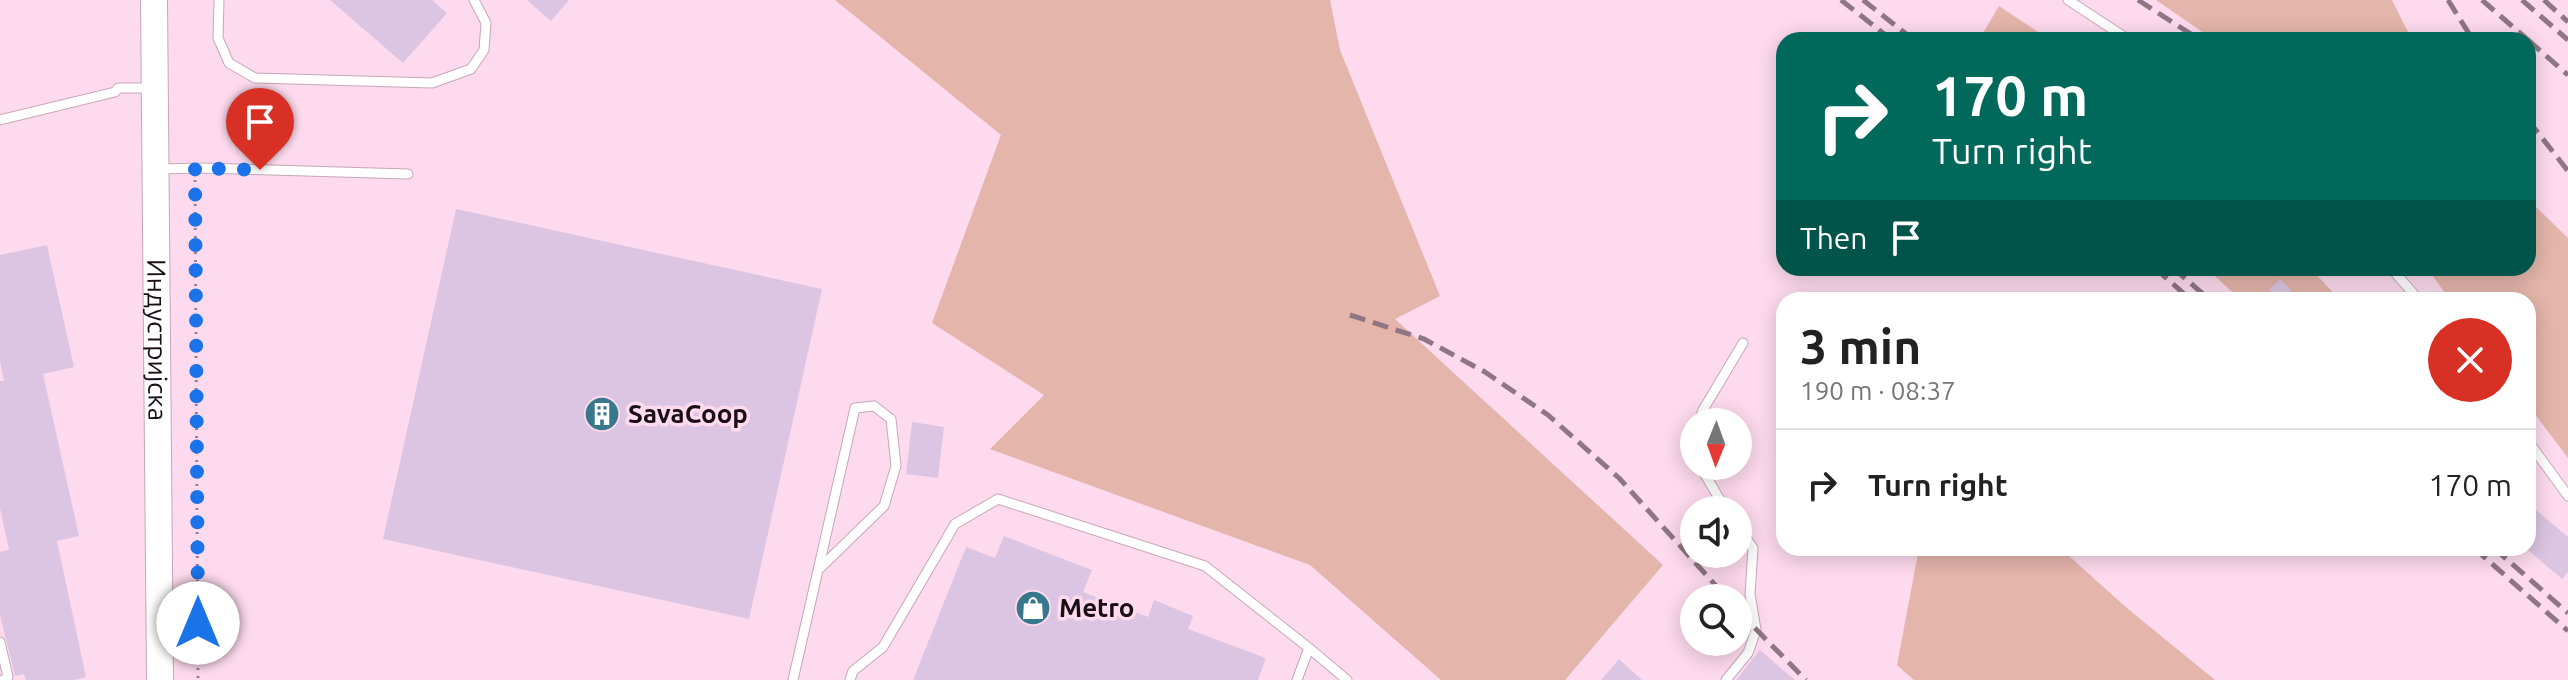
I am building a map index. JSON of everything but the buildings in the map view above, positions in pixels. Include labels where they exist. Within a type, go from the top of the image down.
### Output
[{"type":"street","name":"Индустријска","points":[[154,0],[160,680]]},
{"type":"lane","points":[[219,0],[218,38],[229,63],[255,78],[432,83],[471,69],[484,50],[486,23],[474,0]]},
{"type":"lane","points":[[2068,0],[2117,32]]},
{"type":"lane","points":[[0,120],[115,92],[118,88],[156,88]]},
{"type":"lane","points":[[156,169],[408,174]]},
{"type":"lane","points":[[2398,276],[2412,292]]},
{"type":"lane","points":[[1704,408],[1743,343]]},
{"type":"lane","points":[[793,680],[855,408],[874,406],[891,419],[896,466],[884,506],[819,569]]},
{"type":"lane","points":[[2536,452],[2568,496]]},
{"type":"lane","points":[[850,680],[853,671],[883,647],[955,524],[998,499],[1205,566],[1347,680]]},
{"type":"lane","points":[[1726,680],[1748,653],[1756,630],[1750,594],[1752,568]]},
{"type":"lane","points":[[0,642],[8,677],[3,680]]},
{"type":"lane","points":[[1297,680],[1309,648]]},
{"type":"path","points":[[195,168],[198,680]]},
{"type":"shaded area","points":[[835,0],[1330,0],[1340,50],[1440,296],[1395,319],[1663,565],[1565,680],[1441,680],[1310,565],[990,449],[1044,395],[932,323],[1001,135]]},
{"type":"shaded area","points":[[2156,0],[2392,0],[2408,32],[2202,32]]},
{"type":"shaded area","points":[[1999,6],[2038,32],[1984,32]]},
{"type":"shaded area","points":[[2536,207],[2568,238],[2568,458],[2536,416],[2536,292],[2444,292],[2433,276],[2536,276]]},
{"type":"shaded area","points":[[2215,276],[2318,276],[2332,292],[2232,292]]},
{"type":"shaded area","points":[[1917,556],[2069,556],[2215,680],[1914,680],[1897,665]]},
{"type":"railway","points":[[1841,0],[1882,32]]},
{"type":"railway","points":[[1863,0],[1904,32]]},
{"type":"railway","points":[[2138,0],[2188,32]]},
{"type":"railway","points":[[2448,0],[2468,32]]},
{"type":"railway","points":[[2482,0],[2519,32]]},
{"type":"railway","points":[[2522,0],[2568,40]]},
{"type":"railway","points":[[2544,0],[2568,22]]},
{"type":"railway","points":[[2536,47],[2568,75]]},
{"type":"railway","points":[[2536,130],[2568,171]]},
{"type":"railway","points":[[2164,276],[2182,292]]},
{"type":"railway","points":[[2182,276],[2201,292]]},
{"type":"railway","points":[[1350,315],[1424,339],[1485,372],[1548,415],[1619,478],[1714,584]]},
{"type":"railway","points":[[2483,556],[2568,631]]},
{"type":"railway","points":[[2503,556],[2568,613]]},
{"type":"railway","points":[[1752,625],[1806,680]]},
{"type":"place","name":"SavaCoop","points":[[602,414]]},
{"type":"place","name":"Metro","points":[[1033,608]]},
{"type":"route","points":[[198,623],[195,168],[260,170]]}]
